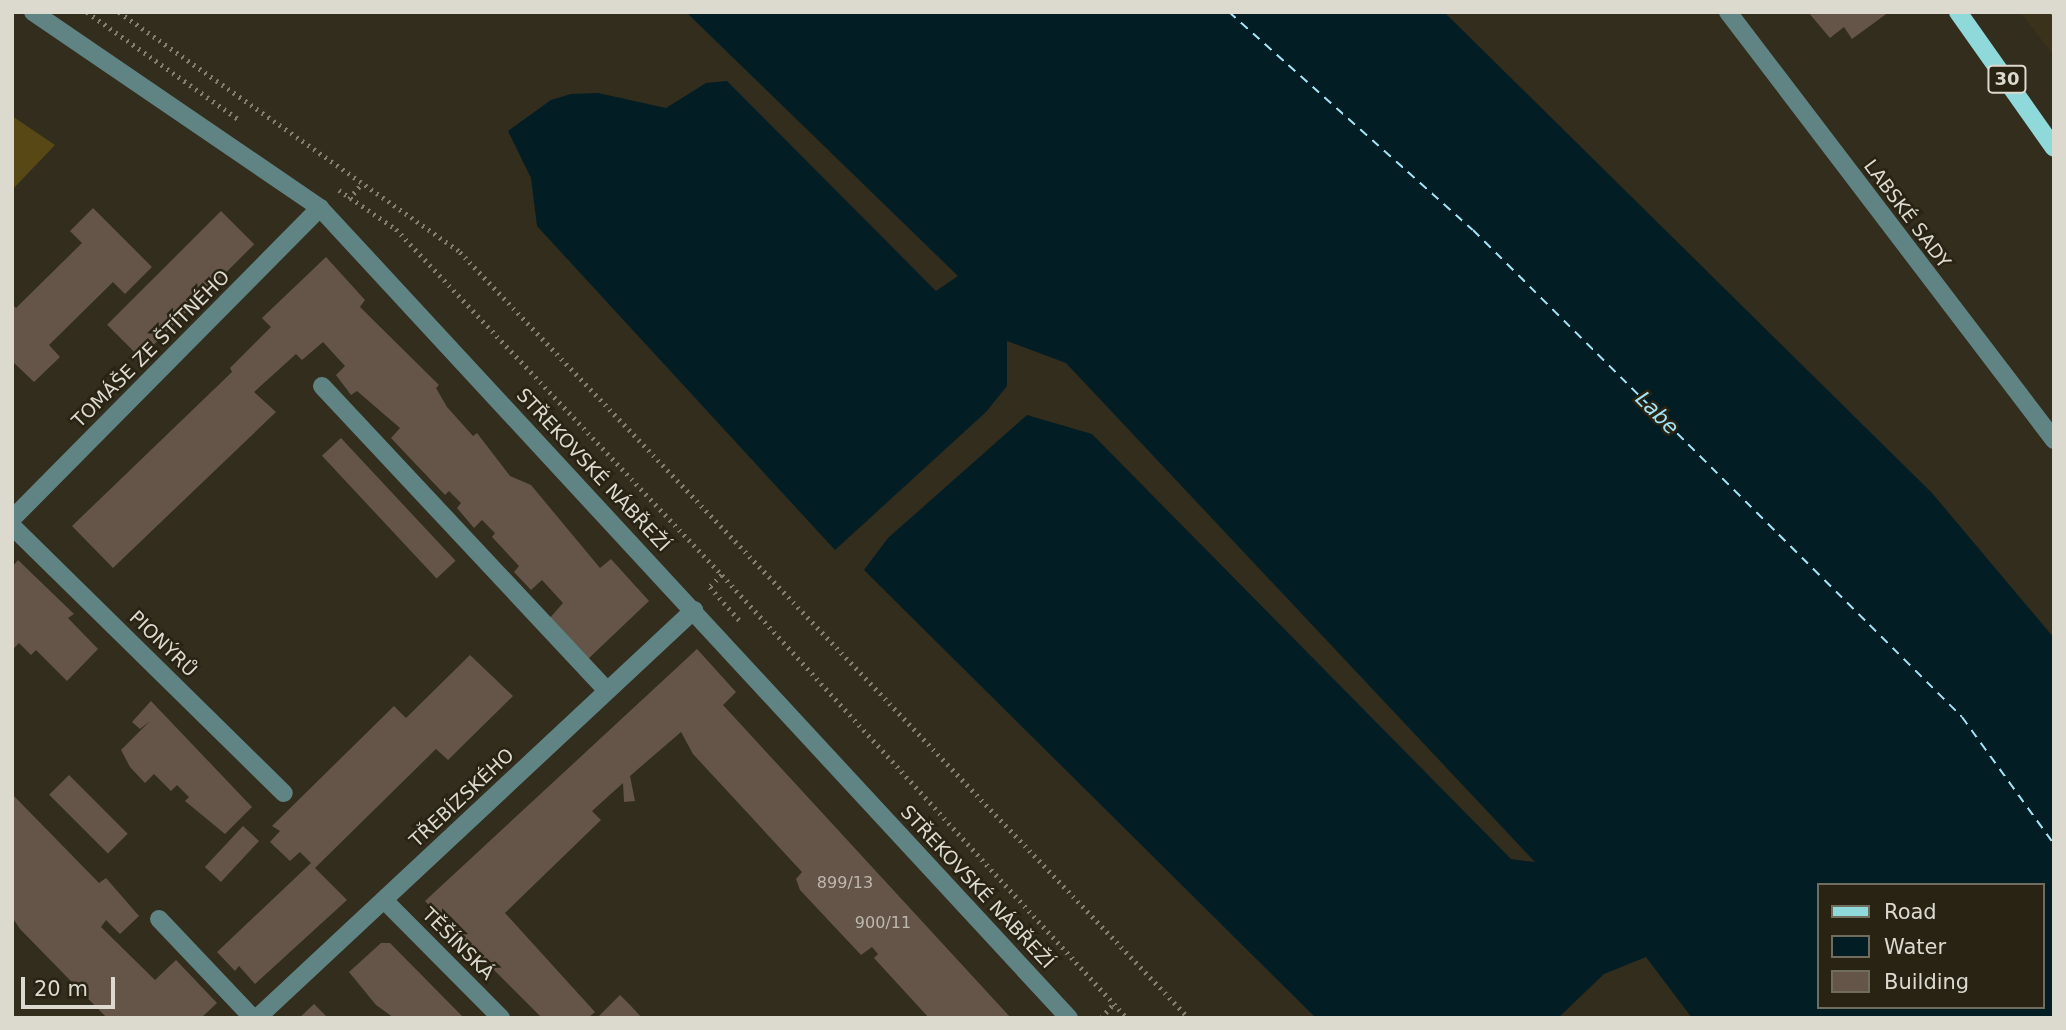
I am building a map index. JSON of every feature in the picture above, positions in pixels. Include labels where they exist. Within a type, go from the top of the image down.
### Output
[{"type":"main road","name":"30","points":[[1958,12],[2054,148]]},
{"type":"street","name":"STŘEKOVSKÉ NÁBŘEŽÍ","points":[[33,12],[320,208],[694,610],[1065,1017]]},
{"type":"street","name":"LABSKÉ SADY","points":[[1728,12],[2054,440]]},
{"type":"street","name":"TOMÁŠE ZE ŠTÍTNÉHO","points":[[12,519],[320,208]]},
{"type":"street","points":[[322,386],[607,691]]},
{"type":"street","name":"PIONÝRŮ","points":[[12,526],[284,793]]},
{"type":"street","name":"TŘEBÍZSKÉHO","points":[[255,1018],[694,610]]},
{"type":"street","name":"TĚŠÍNSKÁ","points":[[384,900],[501,1018]]},
{"type":"street","points":[[159,919],[255,1018]]},
{"type":"path","points":[[87,12],[247,125]]},
{"type":"path","points":[[119,12],[460,252],[1189,1018]]},
{"type":"path","points":[[327,182],[396,229],[722,575],[1128,1018]]},
{"type":"path","points":[[1101,1018],[1114,1003]]},
{"type":"shaded area","points":[[2020,12],[2054,12],[2054,56]]},
{"type":"shaded area","points":[[12,116],[55,145],[12,190]]},
{"type":"water","name":"Labe","points":[[686,12],[1444,12],[1932,493],[2054,638],[2054,1018],[1692,1018],[1646,957],[1604,974],[1558,1018],[1316,1018],[864,570],[888,538],[1027,415],[1092,434],[1511,859],[1535,862],[1066,363],[1007,341],[1007,386],[986,412],[835,550],[537,226],[531,178],[508,131],[551,100],[571,94],[598,93],[666,108],[706,83],[727,81],[936,291],[958,276]]},
{"type":"building","points":[[1808,12],[1889,12],[1852,39],[1844,27],[1830,38]]},
{"type":"building","points":[[93,208],[152,267],[125,294],[113,282],[49,345],[60,357],[34,382],[12,361],[12,304],[16,308],[82,243],[70,231]]},
{"type":"building","points":[[221,211],[254,244],[140,358],[107,325]]},
{"type":"building","points":[[326,257],[365,300],[360,307],[439,385],[436,388],[447,407],[473,436],[477,433],[510,476],[531,485],[600,568],[611,559],[649,601],[587,660],[549,619],[563,603],[542,580],[531,590],[514,572],[519,566],[492,537],[495,533],[482,520],[474,528],[457,508],[461,503],[449,491],[445,495],[391,438],[400,428],[357,391],[351,395],[336,375],[345,366],[323,342],[302,360],[296,354],[254,392],[276,412],[113,568],[72,526],[232,372],[230,368],[271,327],[262,318]]},
{"type":"building","points":[[341,438],[456,561],[437,579],[322,456]]},
{"type":"building","points":[[18,560],[74,614],[68,618],[98,649],[67,681],[36,650],[31,655],[19,643],[12,650],[12,567]]},
{"type":"building","points":[[697,649],[736,692],[723,705],[1011,1018],[929,1018],[874,958],[878,954],[872,947],[861,955],[800,890],[796,879],[802,872],[693,754],[681,732],[630,776],[635,801],[624,802],[623,783],[592,811],[601,820],[505,913],[595,1012],[588,1018],[542,1018],[425,901]]},
{"type":"building","points":[[470,655],[513,696],[448,760],[436,749],[315,868],[347,900],[255,984],[239,966],[235,971],[217,952],[311,863],[300,852],[290,861],[270,842],[280,831],[272,826],[394,706],[406,718]]},
{"type":"building","points":[[151,701],[252,807],[225,834],[185,801],[189,797],[177,785],[171,791],[154,774],[145,783],[130,767],[121,750],[150,721],[140,729],[132,722]]},
{"type":"building","points":[[69,775],[128,834],[108,853],[49,795]]},
{"type":"building","points":[[12,794],[99,883],[106,878],[139,916],[120,934],[106,920],[101,927],[155,980],[176,960],[217,1003],[201,1018],[107,1018],[20,929],[12,917]]},
{"type":"building","points":[[243,826],[259,841],[221,882],[205,867]]},
{"type":"building","points":[[381,943],[390,943],[464,1018],[394,1018],[376,1005],[349,972]]},
{"type":"building","points":[[620,995],[642,1018],[597,1018]]},
{"type":"building","points":[[314,1004],[328,1018],[299,1018]]},
{"type":"ferry route","points":[[1229,12],[1473,230],[1962,717],[2054,844]]}]
